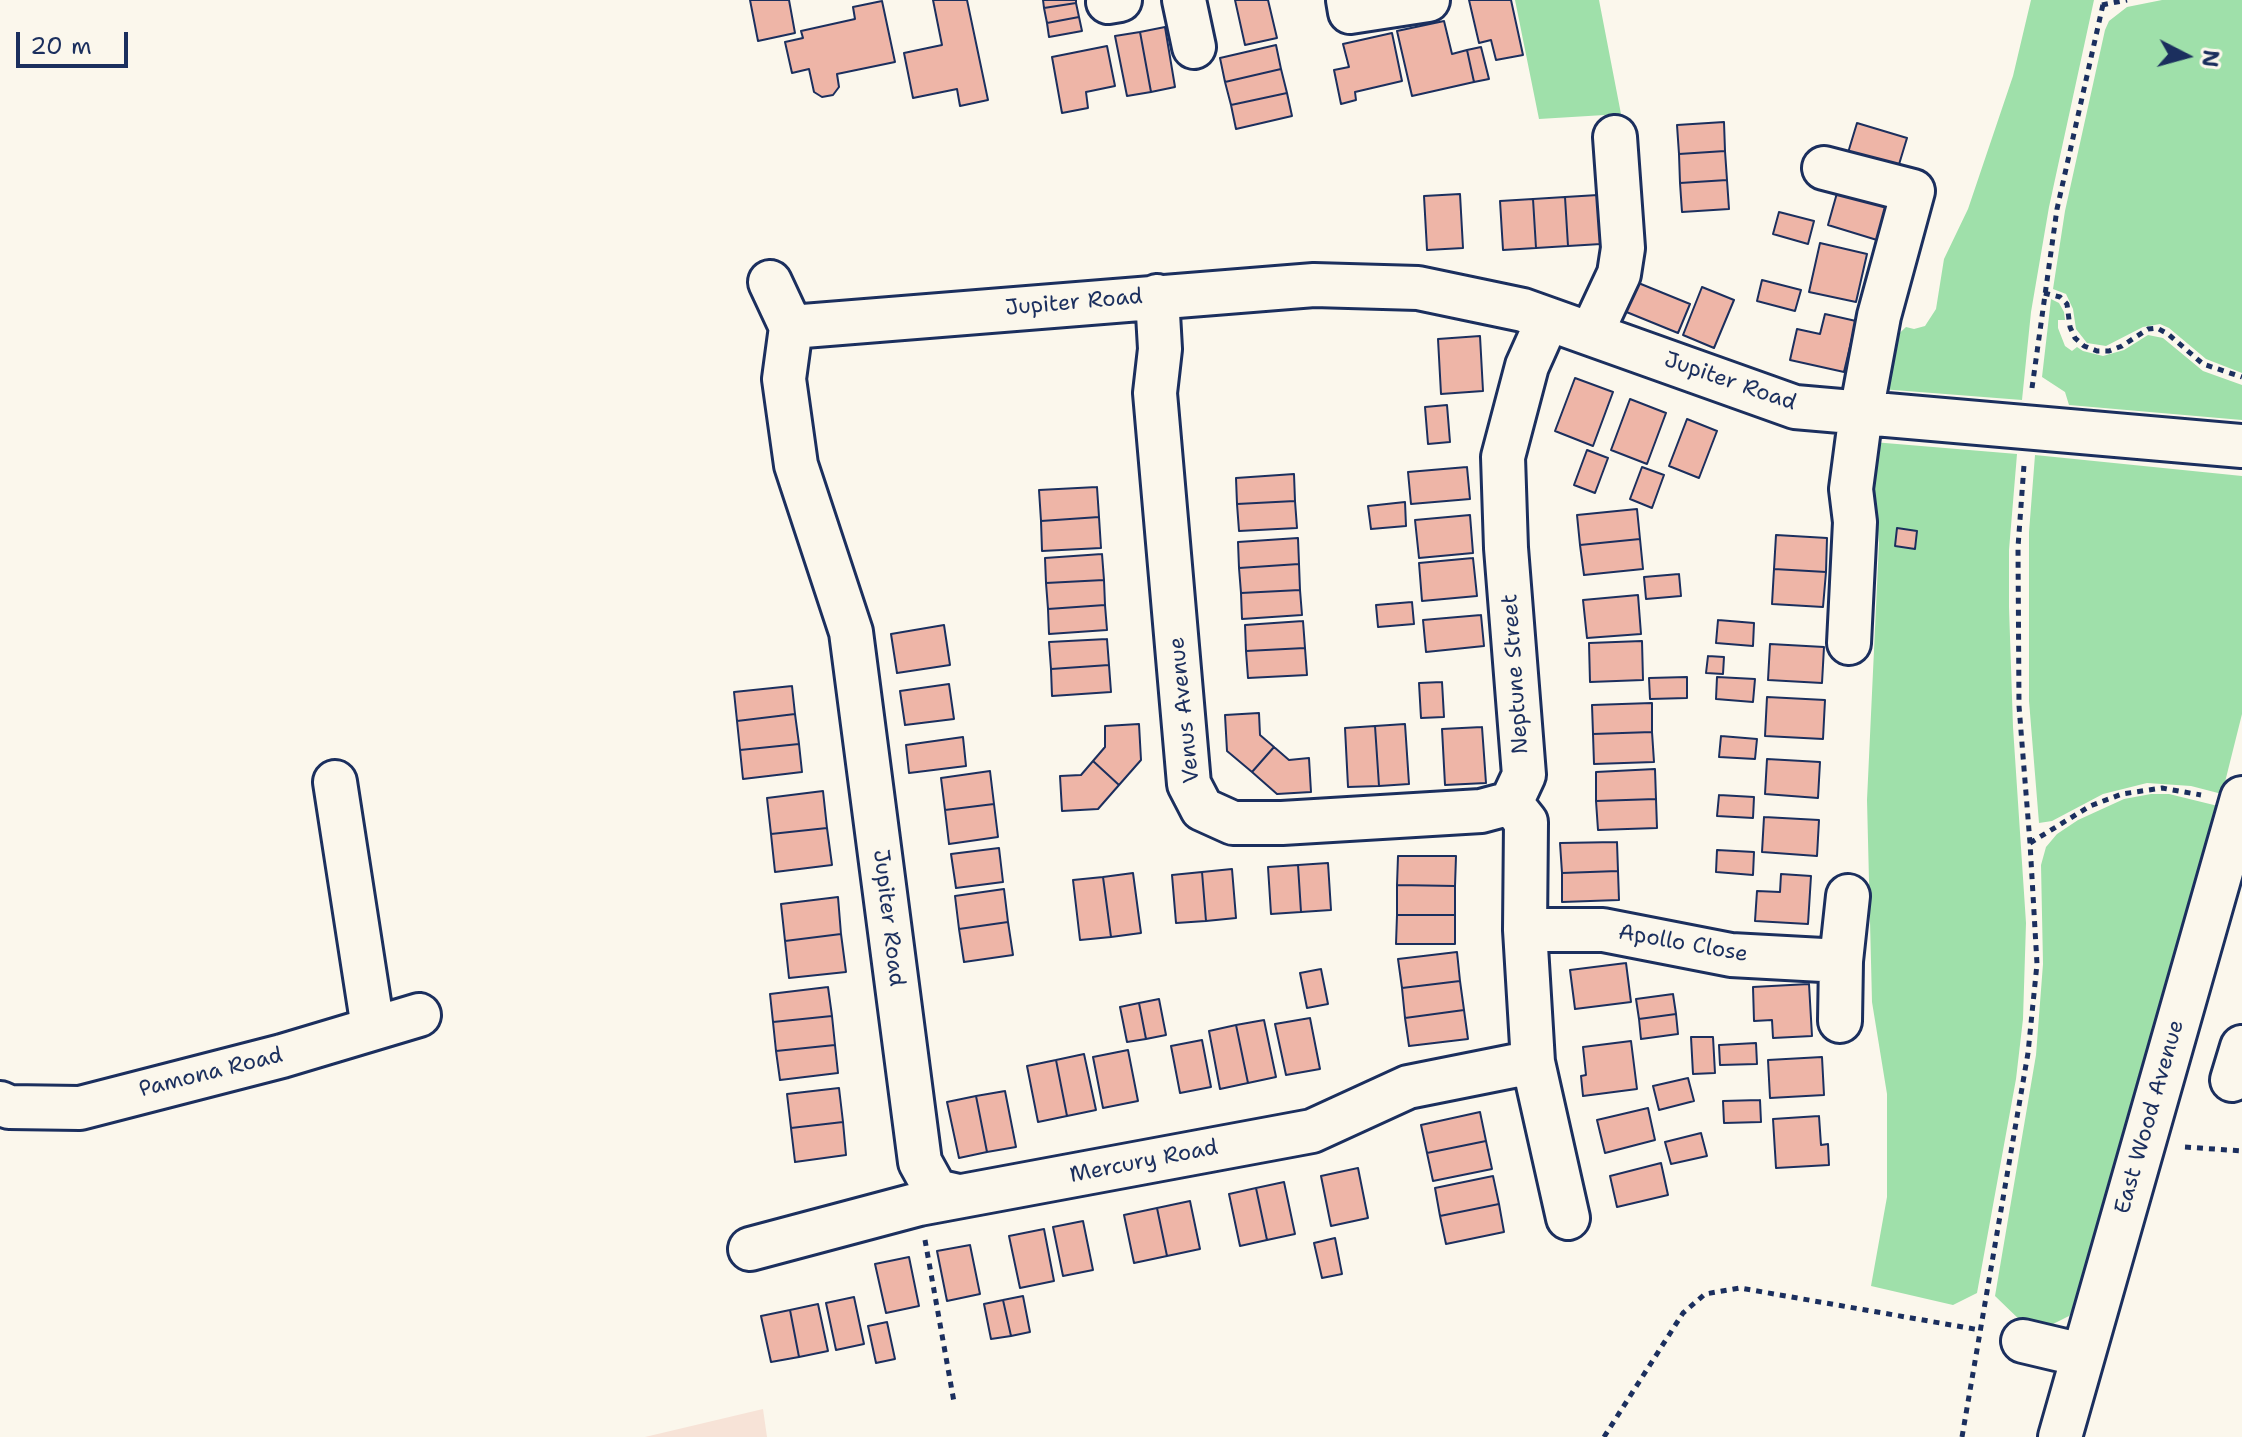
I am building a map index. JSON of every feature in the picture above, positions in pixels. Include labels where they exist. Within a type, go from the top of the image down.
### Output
[{"type":"street","points":[[1184,0],[1194,47]]},
{"type":"street","points":[[1348,0],[1350,12],[1428,0]]},
{"type":"street","points":[[1591,334],[1619,274],[1623,248],[1615,137]]},
{"type":"street","points":[[1824,168],[1913,191],[1879,316],[1861,413],[1851,489],[1855,522],[1849,643]]},
{"type":"street","points":[[770,282],[791,327]]},
{"type":"street","name":"Jupiter Road","points":[[938,1200],[920,1162],[851,632],[796,465],[784,379],[791,327],[1314,285],[1418,288],[1523,310],[1795,407],[2242,446]]},
{"type":"street","name":"Venus Avenue","points":[[1157,296],[1160,349],[1155,393],[1189,784],[1202,809],[1233,823],[1282,823],[1481,811],[1511,803]]},
{"type":"street","name":"Neptune Street","points":[[1511,803],[1524,775],[1506,548],[1503,457],[1527,366],[1548,319]]},
{"type":"street","points":[[335,782],[373,1028]]},
{"type":"street","name":"East Wood Avenue","points":[[2060,1437],[2228,798]]},
{"type":"street","points":[[1511,803],[1526,822],[1525,930],[1533,1062],[1568,1218]]},
{"type":"street","points":[[1840,1021],[1841,961],[1848,896]]},
{"type":"street","name":"Apollo Close","points":[[1525,930],[1603,930],[1731,955],[1841,961]]},
{"type":"street","name":"Pamona Road","points":[[0,1103],[9,1107],[80,1108],[282,1056],[419,1015]]},
{"type":"street","name":"Mercury Road","points":[[750,1249],[938,1200],[1312,1131],[1408,1087],[1533,1062]]},
{"type":"street","points":[[2023,1341],[2082,1355]]},
{"type":"path","points":[[2032,391],[2057,209],[2103,2],[2127,0]]},
{"type":"path","points":[[2044,293],[2060,297],[2067,304],[2070,327],[2075,338],[2084,346],[2109,351],[2148,329],[2157,328],[2203,364],[2242,377]]},
{"type":"path","points":[[1962,1437],[2028,1053],[2037,964],[2019,706],[2017,627],[2018,547],[2026,453]]},
{"type":"path","points":[[2030,843],[2090,806],[2122,794],[2162,788],[2228,798]]},
{"type":"path","points":[[2185,1147],[2242,1151]]},
{"type":"path","points":[[938,1200],[954,1402]]},
{"type":"path","points":[[1604,1437],[1683,1313],[1705,1294],[1740,1288],[1980,1330],[2023,1341]]},
{"type":"shaded area","points":[[763,1409],[767,1437],[645,1437]]},
{"type":"green space","points":[[1515,0],[1599,0],[1621,114],[1539,119]]},
{"type":"green space","points":[[2031,0],[2094,0],[2049,207],[2031,312],[2022,400],[1881,389],[1889,343],[1906,327],[1914,329],[1925,326],[1936,309],[1944,259],[1968,209],[2013,76]]},
{"type":"green space","points":[[2162,0],[2242,0],[2242,373],[2206,359],[2160,324],[2143,327],[2106,346],[2087,343],[2076,329],[2073,309],[2066,294],[2053,289],[2065,211],[2105,30],[2109,21],[2127,7]]},
{"type":"green space","points":[[2051,299],[2059,303],[2064,312],[2065,320],[2058,320],[2058,328],[2065,346],[2072,351],[2077,347],[2103,356],[2124,350],[2148,335],[2163,338],[2203,371],[2242,385],[2242,420],[2069,405],[2065,392],[2042,377]]},
{"type":"green space","points":[[1873,442],[2017,454],[2009,550],[2009,607],[2013,727],[2026,923],[2023,1019],[2016,1079],[1977,1293],[1953,1305],[1871,1286],[1887,1197],[1887,1094],[1872,1002],[1867,800],[1879,543],[1876,503],[1866,490]]},
{"type":"green space","points":[[2035,455],[2242,476],[2242,714],[2222,794],[2191,786],[2147,783],[2103,794],[2052,821],[2039,823],[2029,701],[2029,532]]},
{"type":"green space","points":[[2169,794],[2218,806],[2078,1301],[2069,1316],[2047,1327],[2026,1326],[1995,1296],[2036,1055],[2043,964],[2041,865],[2046,847],[2057,834],[2078,820],[2124,799]]},
{"type":"building","points":[[750,0],[789,0],[795,33],[758,41]]},
{"type":"building","points":[[933,0],[967,0],[988,100],[960,106],[957,89],[913,98],[904,53],[942,45]]},
{"type":"building","points":[[1043,0],[1076,0],[1076,3],[1044,8]]},
{"type":"building","points":[[1235,0],[1268,0],[1277,38],[1245,45]]},
{"type":"building","points":[[1469,0],[1511,0],[1523,55],[1496,60],[1491,40],[1479,43]]},
{"type":"building","points":[[882,1],[895,62],[837,74],[839,87],[833,95],[822,97],[814,92],[809,69],[792,73],[785,42],[803,38],[801,31],[855,19],[853,7]]},
{"type":"building","points":[[1076,3],[1079,17],[1047,23],[1044,8]]},
{"type":"building","points":[[1079,17],[1082,31],[1049,37],[1047,23]]},
{"type":"building","points":[[1444,21],[1452,54],[1467,50],[1474,82],[1412,96],[1397,31]]},
{"type":"building","points":[[1165,27],[1175,87],[1151,92],[1140,32]]},
{"type":"building","points":[[1140,32],[1151,92],[1127,96],[1115,36]]},
{"type":"building","points":[[1392,33],[1402,81],[1355,92],[1356,100],[1341,104],[1334,70],[1349,67],[1343,44]]},
{"type":"building","points":[[1276,45],[1281,69],[1225,82],[1220,58]]},
{"type":"building","points":[[1107,46],[1115,86],[1086,92],[1088,108],[1062,113],[1052,57]]},
{"type":"building","points":[[1481,47],[1489,79],[1474,82],[1467,50]]},
{"type":"building","points":[[1281,69],[1287,93],[1231,105],[1225,82]]},
{"type":"building","points":[[1287,93],[1292,116],[1236,129],[1231,105]]},
{"type":"building","points":[[1724,122],[1725,151],[1679,154],[1677,125]]},
{"type":"building","points":[[1857,123],[1907,138],[1897,171],[1847,156]]},
{"type":"building","points":[[1725,151],[1727,180],[1680,183],[1679,154]]},
{"type":"building","points":[[1727,180],[1729,209],[1682,212],[1680,183]]},
{"type":"building","points":[[1837,193],[1887,207],[1877,240],[1828,225]]},
{"type":"building","points":[[1460,194],[1463,248],[1427,250],[1424,196]]},
{"type":"building","points":[[1598,195],[1601,244],[1568,246],[1565,197]]},
{"type":"building","points":[[1565,197],[1568,246],[1536,248],[1533,199]]},
{"type":"building","points":[[1533,199],[1536,248],[1503,250],[1500,201]]},
{"type":"building","points":[[1779,212],[1814,221],[1808,244],[1773,234]]},
{"type":"building","points":[[1820,243],[1867,254],[1856,302],[1809,292]]},
{"type":"building","points":[[1762,280],[1801,290],[1795,311],[1757,301]]},
{"type":"building","points":[[1636,282],[1690,304],[1678,333],[1624,311]]},
{"type":"building","points":[[1702,287],[1734,300],[1714,348],[1683,335]]},
{"type":"building","points":[[1825,314],[1856,321],[1844,372],[1790,360],[1797,329],[1820,334]]},
{"type":"building","points":[[1480,336],[1483,391],[1441,394],[1438,339]]},
{"type":"building","points":[[1575,378],[1613,392],[1593,446],[1555,431]]},
{"type":"building","points":[[1630,399],[1666,413],[1647,464],[1611,450]]},
{"type":"building","points":[[1447,405],[1450,442],[1428,444],[1425,407]]},
{"type":"building","points":[[1687,419],[1717,431],[1699,478],[1669,466]]},
{"type":"building","points":[[1587,450],[1608,458],[1595,493],[1574,485]]},
{"type":"building","points":[[1467,467],[1470,499],[1411,504],[1408,472]]},
{"type":"building","points":[[1642,467],[1664,475],[1652,508],[1630,499]]},
{"type":"building","points":[[1294,474],[1295,501],[1237,504],[1236,478]]},
{"type":"building","points":[[1097,487],[1099,517],[1041,521],[1039,490]]},
{"type":"building","points":[[1295,501],[1297,528],[1239,531],[1237,504]]},
{"type":"building","points":[[1405,502],[1406,526],[1371,529],[1368,506]]},
{"type":"building","points":[[1637,509],[1640,539],[1580,545],[1577,515]]},
{"type":"building","points":[[1470,515],[1473,553],[1419,558],[1415,520]]},
{"type":"building","points":[[1099,517],[1101,548],[1042,551],[1041,521]]},
{"type":"building","points":[[1897,528],[1917,531],[1915,549],[1895,546]]},
{"type":"building","points":[[1776,535],[1827,538],[1826,572],[1774,569]]},
{"type":"building","points":[[1298,538],[1299,564],[1239,568],[1238,542]]},
{"type":"building","points":[[1640,539],[1643,569],[1584,575],[1580,545]]},
{"type":"building","points":[[1102,554],[1104,580],[1046,583],[1045,558]]},
{"type":"building","points":[[1473,558],[1477,596],[1422,601],[1419,563]]},
{"type":"building","points":[[1299,564],[1300,590],[1241,593],[1239,568]]},
{"type":"building","points":[[1774,569],[1826,572],[1823,607],[1772,604]]},
{"type":"building","points":[[1679,574],[1681,596],[1646,599],[1644,577]]},
{"type":"building","points":[[1104,580],[1105,605],[1048,609],[1046,583]]},
{"type":"building","points":[[1300,590],[1302,615],[1242,619],[1241,593]]},
{"type":"building","points":[[1638,595],[1641,634],[1587,638],[1583,600]]},
{"type":"building","points":[[1412,602],[1414,624],[1378,627],[1376,605]]},
{"type":"building","points":[[1105,605],[1107,630],[1049,634],[1048,609]]},
{"type":"building","points":[[1481,615],[1484,646],[1426,652],[1423,620]]},
{"type":"building","points":[[1718,620],[1754,623],[1753,646],[1716,643]]},
{"type":"building","points":[[1303,621],[1305,648],[1246,651],[1245,625]]},
{"type":"building","points":[[944,625],[950,665],[897,673],[891,634]]},
{"type":"building","points":[[1107,639],[1109,665],[1051,669],[1049,642]]},
{"type":"building","points":[[1642,641],[1643,680],[1590,682],[1589,643]]},
{"type":"building","points":[[1770,644],[1824,647],[1822,683],[1768,680]]},
{"type":"building","points":[[1305,648],[1307,675],[1248,678],[1246,651]]},
{"type":"building","points":[[1708,656],[1724,657],[1723,674],[1706,673]]},
{"type":"building","points":[[1109,665],[1111,692],[1052,696],[1051,669]]},
{"type":"building","points":[[1687,677],[1687,698],[1650,699],[1649,678]]},
{"type":"building","points":[[1717,677],[1755,679],[1753,702],[1716,699]]},
{"type":"building","points":[[1442,682],[1444,717],[1421,718],[1419,683]]},
{"type":"building","points":[[949,684],[954,719],[905,725],[900,691]]},
{"type":"building","points":[[792,686],[795,714],[737,721],[734,692]]},
{"type":"building","points":[[1767,697],[1825,700],[1823,739],[1765,736]]},
{"type":"building","points":[[1652,703],[1652,732],[1593,734],[1592,705]]},
{"type":"building","points":[[1259,713],[1260,735],[1274,747],[1252,772],[1227,751],[1225,715]]},
{"type":"building","points":[[795,714],[799,744],[740,750],[737,721]]},
{"type":"building","points":[[1139,724],[1141,760],[1119,785],[1093,761],[1105,747],[1105,726]]},
{"type":"building","points":[[1405,724],[1409,784],[1379,786],[1375,726]]},
{"type":"building","points":[[1375,726],[1379,786],[1348,787],[1345,728]]},
{"type":"building","points":[[1482,727],[1486,783],[1445,785],[1442,729]]},
{"type":"building","points":[[1652,732],[1654,762],[1594,764],[1593,734]]},
{"type":"building","points":[[1721,736],[1757,739],[1755,759],[1719,757]]},
{"type":"building","points":[[963,737],[966,766],[909,773],[906,745]]},
{"type":"building","points":[[799,744],[802,772],[743,779],[740,750]]},
{"type":"building","points":[[1274,747],[1289,760],[1309,758],[1311,792],[1277,794],[1252,772]]},
{"type":"building","points":[[1767,759],[1820,762],[1818,798],[1765,794]]},
{"type":"building","points":[[1093,761],[1119,785],[1098,809],[1062,811],[1060,776],[1081,775]]},
{"type":"building","points":[[1655,769],[1656,799],[1596,801],[1596,772]]},
{"type":"building","points":[[990,771],[994,804],[945,810],[941,778]]},
{"type":"building","points":[[823,791],[827,828],[771,834],[767,798]]},
{"type":"building","points":[[1719,795],[1754,797],[1753,818],[1717,816]]},
{"type":"building","points":[[1656,799],[1657,828],[1598,830],[1596,801]]},
{"type":"building","points":[[994,804],[998,837],[949,844],[945,810]]},
{"type":"building","points":[[1764,817],[1819,820],[1817,856],[1762,852]]},
{"type":"building","points":[[827,828],[832,865],[775,872],[771,834]]},
{"type":"building","points":[[1617,842],[1618,871],[1562,873],[1560,843]]},
{"type":"building","points":[[999,848],[1003,882],[956,888],[951,854]]},
{"type":"building","points":[[1717,850],[1754,852],[1753,875],[1716,872]]},
{"type":"building","points":[[1398,856],[1456,856],[1455,886],[1397,885]]},
{"type":"building","points":[[1328,863],[1331,910],[1301,912],[1298,865]]},
{"type":"building","points":[[1298,865],[1301,912],[1271,914],[1268,867]]},
{"type":"building","points":[[1232,869],[1236,918],[1206,921],[1202,872]]},
{"type":"building","points":[[1618,871],[1619,900],[1562,902],[1562,873]]},
{"type":"building","points":[[1202,872],[1206,921],[1176,923],[1172,875]]},
{"type":"building","points":[[1133,873],[1141,933],[1111,937],[1103,877]]},
{"type":"building","points":[[1781,874],[1811,876],[1808,924],[1755,921],[1757,891],[1780,892]]},
{"type":"building","points":[[1103,877],[1111,937],[1080,940],[1073,880]]},
{"type":"building","points":[[1397,885],[1455,886],[1455,915],[1397,915]]},
{"type":"building","points":[[1004,889],[1008,922],[959,929],[955,896]]},
{"type":"building","points":[[838,897],[841,934],[785,941],[781,904]]},
{"type":"building","points":[[1397,915],[1455,915],[1455,944],[1396,944]]},
{"type":"building","points":[[1008,922],[1013,955],[964,962],[959,929]]},
{"type":"building","points":[[841,934],[846,972],[789,978],[785,941]]},
{"type":"building","points":[[1457,952],[1460,981],[1402,988],[1398,959]]},
{"type":"building","points":[[1626,963],[1631,1002],[1575,1009],[1570,970]]},
{"type":"building","points":[[1321,969],[1328,1004],[1307,1008],[1300,973]]},
{"type":"building","points":[[1460,981],[1464,1010],[1405,1018],[1402,988]]},
{"type":"building","points":[[1809,984],[1812,1036],[1773,1038],[1772,1020],[1754,1021],[1753,987]]},
{"type":"building","points":[[828,987],[832,1016],[773,1022],[770,994]]},
{"type":"building","points":[[1673,994],[1676,1014],[1639,1019],[1636,999]]},
{"type":"building","points":[[1159,999],[1166,1035],[1146,1039],[1139,1003]]},
{"type":"building","points":[[1139,1003],[1146,1039],[1127,1042],[1120,1007]]},
{"type":"building","points":[[1464,1010],[1468,1039],[1409,1046],[1405,1018]]},
{"type":"building","points":[[1676,1014],[1678,1034],[1641,1039],[1639,1019]]},
{"type":"building","points":[[832,1016],[835,1045],[776,1051],[773,1022]]},
{"type":"building","points":[[1310,1018],[1320,1069],[1286,1075],[1275,1024]]},
{"type":"building","points":[[1264,1020],[1276,1077],[1248,1083],[1236,1025]]},
{"type":"building","points":[[1236,1025],[1248,1083],[1220,1089],[1209,1031]]},
{"type":"building","points":[[1691,1037],[1713,1037],[1715,1073],[1693,1074]]},
{"type":"building","points":[[1202,1040],[1211,1087],[1180,1093],[1171,1046]]},
{"type":"building","points":[[1631,1041],[1637,1089],[1583,1096],[1581,1076],[1586,1075],[1583,1047]]},
{"type":"building","points":[[1756,1043],[1757,1064],[1720,1065],[1719,1045]]},
{"type":"building","points":[[835,1045],[838,1073],[780,1080],[776,1051]]},
{"type":"building","points":[[1128,1050],[1138,1101],[1103,1108],[1093,1057]]},
{"type":"building","points":[[1084,1054],[1096,1110],[1067,1116],[1056,1060]]},
{"type":"building","points":[[1822,1057],[1824,1095],[1770,1098],[1768,1060]]},
{"type":"building","points":[[1056,1060],[1067,1116],[1038,1122],[1027,1066]]},
{"type":"building","points":[[1688,1078],[1694,1101],[1659,1110],[1653,1086]]},
{"type":"building","points":[[839,1088],[843,1122],[791,1128],[787,1094]]},
{"type":"building","points":[[1005,1091],[1016,1147],[987,1152],[976,1096]]},
{"type":"building","points":[[976,1096],[987,1152],[959,1158],[947,1102]]},
{"type":"building","points":[[1760,1100],[1761,1122],[1724,1123],[1723,1101]]},
{"type":"building","points":[[1648,1108],[1655,1140],[1605,1153],[1597,1120]]},
{"type":"building","points":[[1480,1112],[1486,1141],[1427,1153],[1421,1125]]},
{"type":"building","points":[[1819,1116],[1821,1145],[1828,1144],[1829,1165],[1776,1168],[1773,1119]]},
{"type":"building","points":[[843,1122],[846,1155],[795,1162],[791,1128]]},
{"type":"building","points":[[1701,1133],[1707,1156],[1671,1164],[1665,1142]]},
{"type":"building","points":[[1486,1141],[1492,1169],[1433,1181],[1427,1153]]},
{"type":"building","points":[[1661,1163],[1668,1195],[1617,1207],[1610,1176]]},
{"type":"building","points":[[1358,1168],[1368,1218],[1331,1226],[1321,1176]]},
{"type":"building","points":[[1493,1176],[1499,1204],[1440,1216],[1435,1188]]},
{"type":"building","points":[[1284,1182],[1295,1234],[1267,1240],[1256,1188]]},
{"type":"building","points":[[1256,1188],[1267,1240],[1240,1246],[1229,1194]]},
{"type":"building","points":[[1190,1201],[1200,1249],[1167,1256],[1157,1208]]},
{"type":"building","points":[[1499,1204],[1504,1232],[1446,1244],[1440,1216]]},
{"type":"building","points":[[1157,1208],[1167,1256],[1134,1263],[1124,1215]]},
{"type":"building","points":[[1083,1221],[1093,1270],[1063,1276],[1053,1227]]},
{"type":"building","points":[[1044,1229],[1054,1281],[1020,1288],[1009,1236]]},
{"type":"building","points":[[1335,1238],[1342,1274],[1322,1278],[1314,1243]]},
{"type":"building","points":[[970,1245],[980,1294],[947,1301],[937,1251]]},
{"type":"building","points":[[909,1257],[919,1306],[886,1313],[875,1264]]},
{"type":"building","points":[[1023,1296],[1030,1332],[1011,1336],[1003,1300]]},
{"type":"building","points":[[854,1297],[864,1344],[836,1350],[826,1303]]},
{"type":"building","points":[[1003,1300],[1011,1336],[991,1339],[984,1304]]},
{"type":"building","points":[[818,1304],[828,1351],[799,1357],[790,1310]]},
{"type":"building","points":[[790,1310],[799,1357],[771,1362],[761,1316]]},
{"type":"building","points":[[887,1322],[895,1359],[876,1363],[868,1326]]}]
